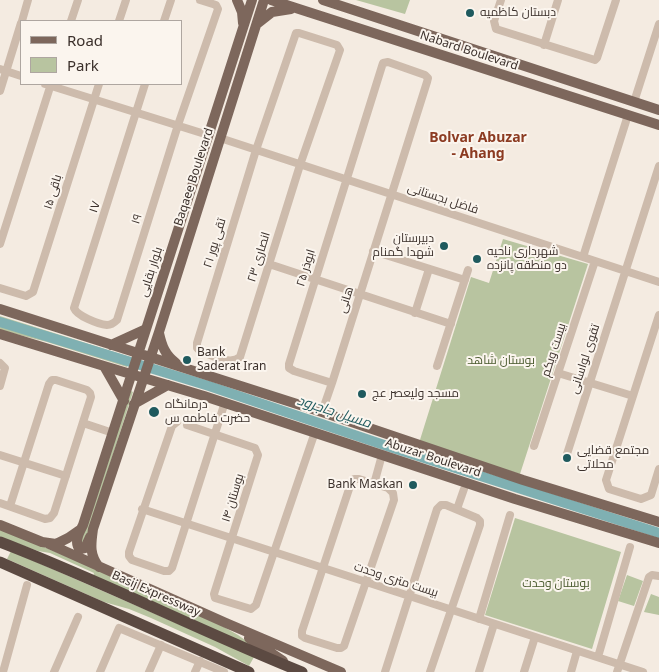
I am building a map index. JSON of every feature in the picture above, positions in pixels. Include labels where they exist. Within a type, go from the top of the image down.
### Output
[{"type":"highway","name":"Basij Expressway","points":[[0,542],[300,671]]},
{"type":"highway","points":[[0,562],[249,672]]},
{"type":"main road","points":[[238,0],[242,12],[243,27]]},
{"type":"main road","name":"Baqaee Boulevard","points":[[208,135],[252,0]]},
{"type":"main road","name":"Baqaee Boulevard","points":[[144,376],[264,0]]},
{"type":"main road","name":"Nabard Boulevard","points":[[271,0],[659,125]]},
{"type":"main road","name":"Nabard Boulevard","points":[[323,0],[659,110]]},
{"type":"main road","points":[[257,24],[262,18],[272,12],[286,9],[300,10]]},
{"type":"main road","points":[[208,135],[220,138]]},
{"type":"main road","name":"بلوار بقایی","points":[[99,567],[93,560],[91,552],[93,529],[129,403],[135,364],[208,135]]},
{"type":"main road","points":[[0,309],[111,345],[135,364]]},
{"type":"main road","points":[[111,345],[146,328]]},
{"type":"main road","points":[[159,332],[162,346],[169,358],[181,366]]},
{"type":"main road","points":[[0,334],[104,366],[135,364]]},
{"type":"main road","name":"Abuzar Boulevard","points":[[659,522],[413,444],[181,366],[149,360],[135,364],[144,376],[168,385],[659,543]]},
{"type":"main road","points":[[104,366],[129,403],[168,385]]},
{"type":"main road","name":"بلوار بقایی","points":[[80,528],[114,433],[144,376]]},
{"type":"main road","points":[[0,525],[341,672]]},
{"type":"main road","points":[[80,528],[77,543],[80,549],[85,548],[87,545],[93,529]]},
{"type":"main road","points":[[45,543],[60,543],[80,528]]},
{"type":"main road","points":[[226,623],[300,671]]},
{"type":"street","points":[[23,20],[28,0]]},
{"type":"street","points":[[71,20],[78,0]]},
{"type":"street","points":[[119,20],[126,0]]},
{"type":"street","points":[[164,20],[171,0]]},
{"type":"street","name":"۱۹","points":[[117,320],[178,125],[218,6],[200,0]]},
{"type":"street","points":[[500,0],[494,21],[496,29],[595,60],[616,0]]},
{"type":"street","points":[[544,44],[558,0]]},
{"type":"street","points":[[634,102],[659,24]]},
{"type":"street","points":[[0,91],[3,70],[20,27]]},
{"type":"street","name":"تقی پور ۲۱","points":[[240,357],[236,361],[230,362],[200,351],[196,343],[256,150],[296,34],[299,33],[339,48]]},
{"type":"street","name":"انصاری ۲۳","points":[[240,357],[300,165],[340,50],[339,48]]},
{"type":"street","name":"ابوذر ۲۵","points":[[332,383],[294,371],[290,368],[289,364],[346,180],[384,63],[388,62],[425,75],[428,78]]},
{"type":"street","points":[[3,70],[20,76]]},
{"type":"street","name":"هانی","points":[[322,412],[428,78]]},
{"type":"street","points":[[0,244],[49,85]]},
{"type":"street","points":[[52,85],[208,135]]},
{"type":"street","name":"باقی ۱۵","points":[[0,288],[26,296],[33,292],[99,85]]},
{"type":"street","name":"۱۷","points":[[117,320],[113,324],[107,325],[80,315],[74,308],[145,85]]},
{"type":"street","points":[[583,257],[628,115]]},
{"type":"street","name":"فاضل بجستانی","points":[[220,138],[659,282]]},
{"type":"street","name":"تقوی لواسانی","points":[[567,454],[659,166]]},
{"type":"street","points":[[373,251],[465,280]]},
{"type":"street","name":"بیست ویکم","points":[[534,446],[595,261]]},
{"type":"street","points":[[269,264],[451,324]]},
{"type":"street","points":[[415,313],[429,269]]},
{"type":"street","points":[[437,366],[468,270]]},
{"type":"street","points":[[659,315],[606,480],[609,489],[641,499],[651,495],[659,469]]},
{"type":"street","points":[[0,386],[5,368],[1,363]]},
{"type":"street","points":[[558,373],[633,396]]},
{"type":"street","points":[[0,503],[45,519],[50,518],[54,513],[83,423],[91,397],[90,393],[56,380],[52,380],[49,384],[10,506]]},
{"type":"street","points":[[177,422],[172,426],[142,509],[129,552],[132,560],[164,571],[172,568],[225,402]]},
{"type":"street","points":[[83,423],[114,433]]},
{"type":"street","points":[[187,425],[215,435]]},
{"type":"street","points":[[274,552],[315,432]]},
{"type":"street","name":"بوستان ۱۴","points":[[215,435],[255,448],[258,451],[214,594],[215,598],[251,610],[255,608],[274,552]]},
{"type":"street","points":[[0,455],[66,476]]},
{"type":"street","points":[[374,484],[382,455]]},
{"type":"street","points":[[354,479],[359,479],[374,484],[388,488],[393,493],[394,500],[344,646],[341,648],[305,638],[302,636],[302,631],[351,483],[354,479]]},
{"type":"street","points":[[457,509],[464,490]]},
{"type":"street","points":[[385,672],[437,508],[441,505],[446,505],[478,518],[480,525],[430,672]]},
{"type":"street","name":"بیست متری وحدت","points":[[142,509],[598,657],[618,668],[643,672]]},
{"type":"street","points":[[479,619],[510,515]]},
{"type":"street","points":[[598,657],[630,547]]},
{"type":"street","points":[[618,668],[649,577],[652,575],[659,576]]},
{"type":"street","points":[[3,672],[27,585]]},
{"type":"street","points":[[54,672],[78,616]]},
{"type":"street","points":[[479,672],[494,624]]},
{"type":"street","points":[[100,672],[119,628],[198,667],[224,672]]},
{"type":"street","points":[[524,672],[535,637]]},
{"type":"street","points":[[149,672],[160,648]]},
{"type":"street","points":[[571,672],[577,651]]},
{"type":"green space","points":[[356,0],[410,0],[405,14]]},
{"type":"green space","name":"بوستان شاهد","points":[[503,239],[588,264],[520,474],[419,443],[471,277],[489,283]]},
{"type":"green space","points":[[0,316],[130,357],[127,367],[47,342],[0,330]]},
{"type":"green space","points":[[131,391],[133,392],[83,545],[81,540]]},
{"type":"green space","name":"بوستان وحدت","points":[[515,518],[621,552],[592,649],[485,615]]},
{"type":"green space","points":[[0,528],[217,623],[259,650],[93,577],[94,573],[50,553],[38,551],[0,537]]},
{"type":"green space","points":[[11,551],[254,657],[249,666],[215,647],[151,618],[104,602],[7,559]]},
{"type":"green space","points":[[627,575],[643,581],[634,606],[618,601]]},
{"type":"green space","points":[[651,594],[659,597],[659,615],[644,612]]},
{"type":"waterway","name":"مسیل جاجرود","points":[[0,322],[209,386],[393,448],[659,533]]},
{"type":"place","name":"دبستان کاظمیه","points":[[470,13]]},
{"type":"place","name":"دبیرستان شهدا گمنام","points":[[444,246]]},
{"type":"place","name":"شهرداری ناحیه دو منطقه پانزده","points":[[477,259]]},
{"type":"place","name":"Bank Saderat Iran","points":[[187,360]]},
{"type":"place","name":"مسجد ولیعصر عج","points":[[362,394]]},
{"type":"place","name":"درمانگاه حضرت فاطمه س","points":[[154,412]]},
{"type":"place","name":"مجتمع قضایی محلاتی","points":[[567,458]]},
{"type":"place","name":"Bank Maskan","points":[[413,485]]},
{"type":"district","name":"Bolvar Abuzar - Ahang","points":[[478,146]]}]
